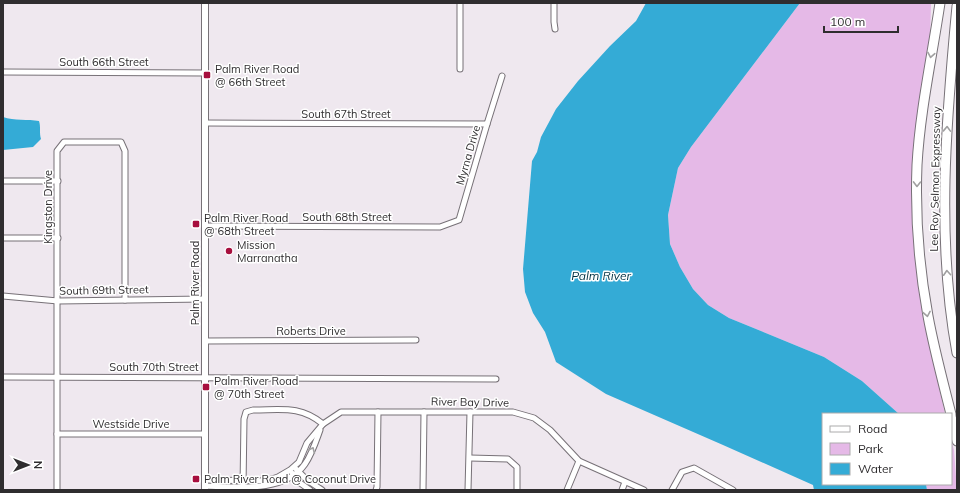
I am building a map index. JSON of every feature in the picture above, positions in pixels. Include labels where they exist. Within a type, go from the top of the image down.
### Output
[{"type":"highway","name":"Lee Roy Selmon Expressway","points":[[940,3],[920,130],[917,197],[918,235],[926,303],[930,328],[951,413]]},
{"type":"highway","name":"Lee Roy Selmon Expressway","points":[[957,6],[949,91],[946,154],[946,218],[948,282],[957,353]]},
{"type":"highway","name":"Lee Roy Selmon Expressway","points":[[952,419],[957,441]]},
{"type":"street","name":"Palm River Road","points":[[205,3],[205,485]]},
{"type":"street","points":[[460,3],[460,70]]},
{"type":"street","points":[[554,3],[555,29]]},
{"type":"street","name":"South 66th Street","points":[[3,72],[205,73]]},
{"type":"street","name":"Myrna Drive","points":[[440,227],[460,220],[502,76]]},
{"type":"street","name":"South 67th Street","points":[[205,123],[487,124]]},
{"type":"street","name":"Kingston Drive","points":[[57,490],[57,151],[64,142],[121,142],[125,151],[125,300]]},
{"type":"street","points":[[3,181],[58,181]]},
{"type":"street","name":"South 68th Street","points":[[205,226],[440,227]]},
{"type":"street","points":[[3,238],[58,238]]},
{"type":"street","name":"South 69th Street","points":[[3,296],[58,301],[205,299]]},
{"type":"street","name":"Roberts Drive","points":[[205,341],[416,340]]},
{"type":"street","name":"South 70th Street","points":[[3,377],[496,379]]},
{"type":"street","points":[[205,485],[243,487],[269,486],[284,481],[296,473],[306,463],[323,424],[314,416],[298,410],[253,410],[246,412],[244,419],[243,487]]},
{"type":"street","name":"River Bay Drive","points":[[292,469],[299,462],[308,444],[323,424],[341,412],[513,412],[534,418],[550,430],[579,461],[644,490]]},
{"type":"street","points":[[376,490],[378,412]]},
{"type":"street","points":[[423,490],[424,412]]},
{"type":"street","points":[[468,490],[470,412]]},
{"type":"street","name":"Westside Drive","points":[[57,434],[205,434]]},
{"type":"street","points":[[470,458],[508,458],[517,467],[517,490]]},
{"type":"street","points":[[567,490],[579,461]]},
{"type":"street","points":[[672,490],[682,472],[694,468],[725,488],[733,490]]},
{"type":"street","points":[[205,485],[243,481],[265,481],[278,477],[292,469],[322,490]]},
{"type":"street","points":[[296,473],[300,483],[310,490]]},
{"type":"street","points":[[622,490],[625,482]]},
{"type":"green space","points":[[800,3],[931,3],[930,41],[921,142],[921,210],[930,346],[945,413],[898,413],[862,381],[824,357],[729,318],[708,305],[693,289],[680,267],[670,244],[668,215],[678,168],[691,147]]},
{"type":"green space","points":[[952,443],[954,450],[957,490],[927,490],[926,485],[952,485]]},
{"type":"water","name":"Palm River","points":[[646,3],[800,3],[691,147],[678,168],[668,215],[670,244],[680,267],[693,289],[708,305],[729,318],[824,357],[862,381],[898,413],[822,413],[822,485],[926,485],[927,490],[814,490],[813,485],[606,394],[556,362],[545,332],[533,313],[525,292],[523,269],[532,161],[537,152],[541,137],[556,109],[578,81],[610,46],[636,21]]},
{"type":"water","points":[[3,117],[39,121],[41,139],[33,147],[3,150]]},
{"type":"place","name":"Palm River Road @ 66th Street","points":[[207,75]]},
{"type":"place","name":"Palm River Road @ 68th Street","points":[[196,224]]},
{"type":"place","name":"Mission Marranatha","points":[[229,251]]},
{"type":"place","name":"Palm River Road @ 70th Street","points":[[206,387]]},
{"type":"place","name":"Palm River Road @ Coconut Drive","points":[[196,479]]}]
